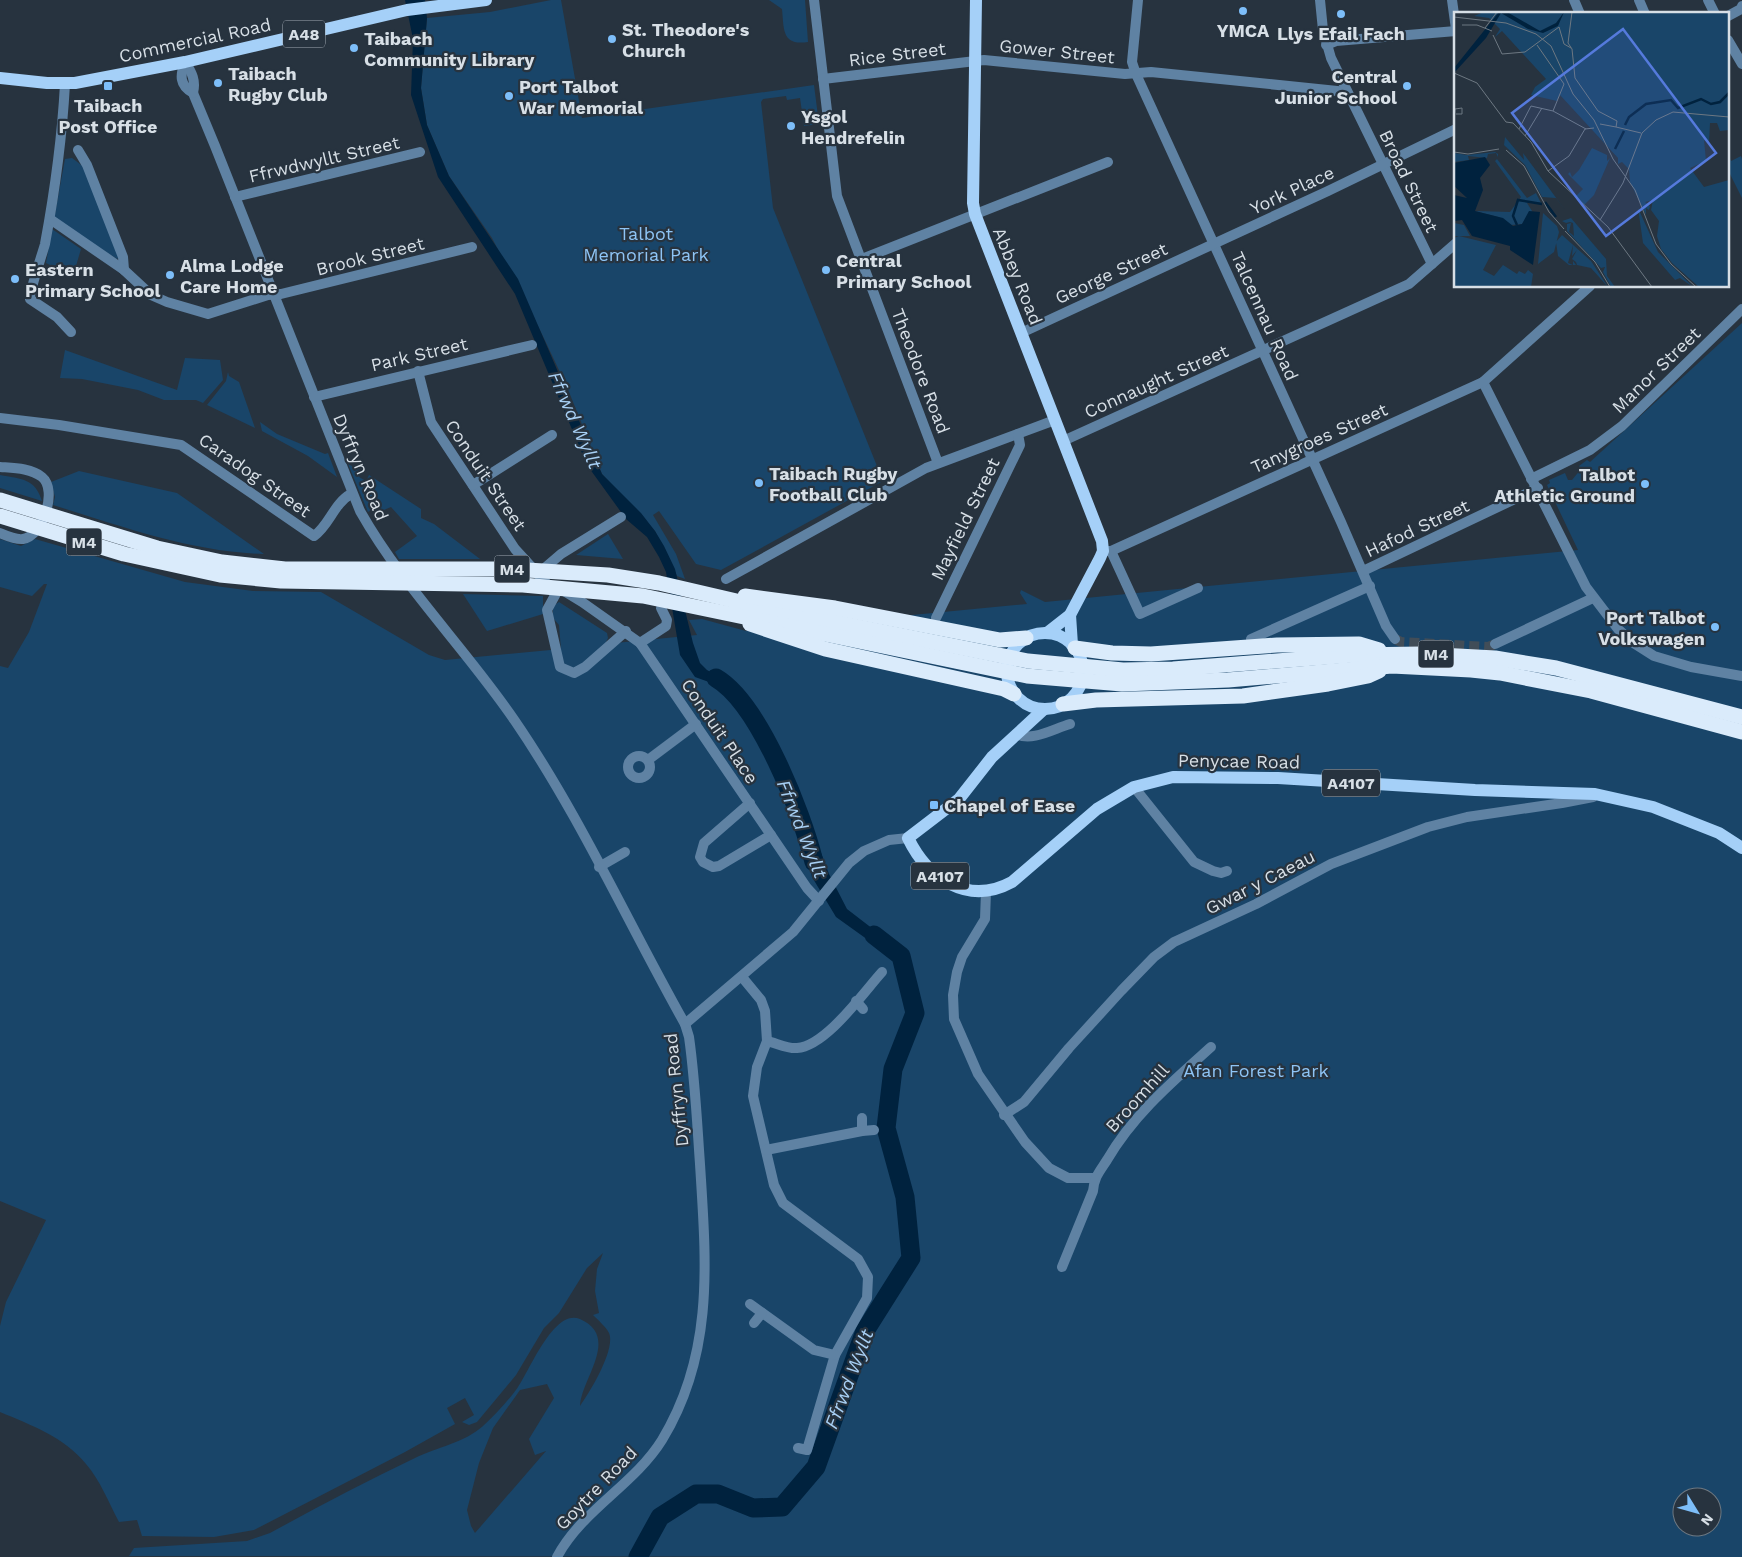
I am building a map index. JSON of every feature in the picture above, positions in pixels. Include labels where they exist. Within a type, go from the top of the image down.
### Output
[{"type":"highway","name":"M4","points":[[0,500],[41,521],[124,554],[178,567],[254,579],[414,567],[562,571],[659,583],[716,604],[968,665],[1027,676],[1122,677],[1173,670],[1393,653],[1459,655],[1556,668],[1742,717]]},
{"type":"highway","name":"M4","points":[[0,516],[41,521]]},
{"type":"highway","points":[[716,604],[762,596],[826,606],[1000,640],[1026,638]]},
{"type":"highway","name":"M4","points":[[716,604],[779,611],[970,650],[1122,677]]},
{"type":"highway","points":[[716,604],[761,630],[825,649],[1004,690],[1018,698]]},
{"type":"highway","points":[[1074,646],[1112,653],[1151,654],[1250,646],[1358,644],[1393,653]]},
{"type":"highway","name":"M4","points":[[1393,653],[1471,670],[1534,679],[1592,691],[1742,732]]},
{"type":"highway","points":[[1064,704],[1096,700],[1243,696],[1368,676],[1393,653]]},
{"type":"main road","name":"A48","points":[[445,3],[486,0]]},
{"type":"main road","name":"Abbey Road","points":[[976,0],[973,196],[975,214],[1107,551]]},
{"type":"main road","name":"Commercial Road","points":[[0,78],[65,84],[185,62],[407,10],[445,3]]},
{"type":"main road","points":[[1018,732],[1018,698],[1006,674],[1007,662],[1012,650],[1026,638],[1047,633],[1070,615],[1107,551]]},
{"type":"main road","points":[[1018,698],[1043,710],[1064,704],[1076,692],[1081,682],[1082,661],[1074,646],[1070,615]]},
{"type":"main road","points":[[1047,633],[1061,636],[1074,646]]},
{"type":"main road","name":"A4107","points":[[986,892],[965,891],[955,887],[925,864],[914,851],[908,838],[959,799],[992,757],[1043,710]]},
{"type":"main road","name":"Penycae Road","points":[[986,892],[1001,888],[1012,882],[1097,809],[1134,787],[1173,777],[1278,778],[1475,790],[1595,794],[1652,807],[1719,833],[1742,848]]},
{"type":"street","name":"Theodore Road","points":[[814,0],[837,196],[938,463]]},
{"type":"street","name":"Talcennau Road","points":[[1138,0],[1132,62],[1136,74],[1370,586],[1386,626],[1393,653]]},
{"type":"street","name":"Broad Street","points":[[1320,0],[1326,45],[1347,92],[1432,264]]},
{"type":"street","points":[[1452,0],[1454,15]]},
{"type":"street","points":[[1574,0],[1579,12]]},
{"type":"street","points":[[1639,0],[1644,12]]},
{"type":"street","points":[[1708,0],[1714,12]]},
{"type":"street","points":[[1730,15],[1742,6]]},
{"type":"street","points":[[1326,45],[1336,41],[1454,30]]},
{"type":"street","points":[[1730,43],[1742,64]]},
{"type":"street","name":"Rice Street","points":[[823,79],[975,61]]},
{"type":"street","name":"Gower Street","points":[[975,61],[1136,74],[1150,72],[1347,92]]},
{"type":"street","name":"Dyffryn Road","points":[[185,62],[191,71],[195,84],[192,93],[274,295],[351,494],[382,550],[514,720],[561,794],[685,1024],[692,1057],[705,1238],[706,1302]]},
{"type":"street","points":[[65,84],[60,157],[50,219],[40,265],[29,294],[30,299],[57,317],[71,332]]},
{"type":"street","name":"York Place","points":[[1214,244],[1384,165],[1454,130]]},
{"type":"street","points":[[78,150],[87,165],[123,257],[124,270]]},
{"type":"street","name":"Ffrwdwyllt Street","points":[[234,197],[420,152]]},
{"type":"street","points":[[862,259],[1108,162]]},
{"type":"street","points":[[50,219],[124,270]]},
{"type":"street","name":"George Street","points":[[1021,332],[1214,244]]},
{"type":"street","name":"Connaught Street","points":[[1063,441],[1409,284],[1454,245]]},
{"type":"street","name":"Brook Street","points":[[124,270],[144,290],[159,299],[203,313],[215,313],[274,295],[472,247]]},
{"type":"street","name":"Tanygroes Street","points":[[1107,551],[1483,382],[1583,289]]},
{"type":"street","name":"Manor Street","points":[[1531,479],[1590,450],[1622,426],[1742,309]]},
{"type":"street","name":"Park Street","points":[[314,397],[532,345]]},
{"type":"street","name":"Conduit Street","points":[[418,371],[431,422],[516,549],[548,585]]},
{"type":"street","points":[[1483,382],[1593,598],[1632,642],[1654,656],[1691,668],[1742,676]]},
{"type":"street","name":"Caradog Street","points":[[0,418],[59,425],[180,444],[314,536],[340,503],[351,494]]},
{"type":"street","points":[[726,579],[938,463],[1055,420]]},
{"type":"street","name":"Mayfield Street","points":[[936,618],[1020,445],[1018,434]]},
{"type":"street","points":[[473,485],[552,435]]},
{"type":"street","points":[[0,467],[20,469],[41,476],[46,480],[49,496],[40,527],[29,536],[14,538],[0,533]]},
{"type":"street","name":"Hafod Street","points":[[1363,571],[1538,488]]},
{"type":"street","points":[[537,574],[562,554],[621,517]]},
{"type":"street","points":[[1107,551],[1140,614],[1198,588]]},
{"type":"street","name":"Conduit Place","points":[[548,585],[558,588],[626,631],[640,643],[771,835],[821,898]]},
{"type":"street","points":[[1251,639],[1370,586]]},
{"type":"street","points":[[558,588],[547,610],[560,668],[574,673],[580,670],[626,631]]},
{"type":"street","points":[[1495,644],[1593,598]]},
{"type":"street","points":[[640,643],[666,626],[668,620],[661,608]]},
{"type":"street","points":[[648,760],[696,724]]},
{"type":"street","points":[[1018,732],[1022,737],[1033,736],[1070,724]]},
{"type":"street","points":[[1134,787],[1194,862],[1221,873],[1227,871]]},
{"type":"street","name":"Gwar y Caeau","points":[[1004,1115],[1024,1102],[1120,991],[1154,957],[1174,942],[1256,904],[1331,864],[1428,827],[1467,817],[1592,798],[1595,794]]},
{"type":"street","points":[[750,804],[704,843],[700,857],[703,862],[713,867],[719,866],[771,835]]},
{"type":"street","points":[[685,1024],[742,978],[793,932],[849,863],[864,851],[890,840],[908,838]]},
{"type":"street","points":[[599,867],[625,852]]},
{"type":"street","points":[[986,892],[985,919],[962,956],[953,995],[954,1019],[978,1074],[1024,1142],[1049,1168],[1068,1178],[1094,1178]]},
{"type":"street","points":[[767,1041],[796,1048],[812,1045],[859,1005],[882,972]]},
{"type":"street","points":[[742,978],[760,1000],[764,1011],[767,1041],[757,1067],[753,1096],[774,1184],[783,1204],[858,1259],[868,1277],[867,1298],[835,1356],[807,1450],[798,1448]]},
{"type":"street","name":"Broomhill","points":[[1062,1266],[1093,1191],[1094,1178],[1135,1119],[1158,1095],[1211,1047]]},
{"type":"street","points":[[862,1118],[862,1131]]},
{"type":"street","points":[[766,1150],[874,1130]]},
{"type":"street","name":"Goytre Road","points":[[557,1557],[570,1536],[626,1483],[661,1441],[674,1418],[699,1345],[706,1302]]},
{"type":"street","points":[[750,1304],[814,1350],[835,1356]]},
{"type":"street","points":[[754,1323],[762,1313]]},
{"type":"green space","name":"Talbot Memorial Park","points":[[551,0],[561,0],[582,118],[814,85],[819,124],[804,126],[800,98],[787,100],[786,96],[763,99],[761,102],[773,208],[883,481],[721,570],[696,564],[659,511],[653,515],[676,554],[685,579],[677,576],[655,531],[602,474],[567,387],[539,328],[492,238],[449,176],[427,125],[421,88],[427,18],[490,12]]},
{"type":"green space","points":[[769,0],[805,0],[808,42],[799,43],[789,39],[784,30],[782,9]]},
{"type":"green space","points":[[1741,156],[1742,159],[1742,198],[1730,174],[1730,159],[1731,161]]},
{"type":"green space","points":[[72,158],[84,167],[120,257],[117,259],[54,219],[65,159]]},
{"type":"green space","points":[[52,229],[81,249],[73,276],[46,263]]},
{"type":"green space","name":"Afan Forest Park","points":[[1742,323],[1742,1557],[129,1556],[134,1548],[247,1541],[270,1533],[342,1494],[423,1454],[467,1437],[483,1426],[506,1402],[518,1387],[552,1331],[570,1318],[580,1319],[592,1327],[597,1336],[596,1359],[582,1395],[580,1406],[601,1370],[609,1349],[609,1333],[593,1315],[599,1313],[595,1291],[597,1269],[603,1253],[587,1268],[559,1313],[544,1328],[516,1375],[477,1422],[469,1425],[462,1422],[474,1415],[465,1398],[447,1408],[455,1424],[254,1530],[214,1537],[142,1536],[137,1520],[119,1522],[96,1477],[68,1446],[46,1433],[0,1412],[0,1326],[6,1302],[46,1220],[0,1201],[0,666],[8,668],[29,632],[47,584],[44,584],[32,596],[0,587],[0,539],[21,546],[35,539],[185,582],[253,591],[321,592],[429,655],[445,660],[561,649],[559,625],[553,618],[553,606],[559,602],[607,633],[608,638],[605,644],[697,635],[689,620],[702,619],[746,631],[1027,604],[1020,593],[1021,590],[1045,602],[1578,550],[1547,485],[1550,483],[1549,480],[1565,473],[1568,480],[1572,480],[1581,469],[1579,466],[1587,460],[1590,462]],"holes":[[[547,1384],[554,1398],[529,1439],[535,1455],[546,1451],[475,1533],[467,1510],[479,1463],[493,1428],[520,1390]]]},
{"type":"green space","points":[[65,350],[177,390],[185,358],[220,360],[223,380],[203,403],[196,400],[164,400],[138,390],[82,379],[60,378]]},
{"type":"green space","points":[[228,372],[229,376],[239,382],[255,428],[207,405],[226,381]]},
{"type":"green space","points":[[260,422],[277,434],[325,454],[328,453],[337,477],[308,456],[262,431]]},
{"type":"green space","points":[[348,464],[362,471],[359,477],[366,481],[369,475],[421,509],[421,518],[434,524],[480,559],[399,559],[395,552],[417,536],[391,507],[379,512],[376,507],[368,512]]},
{"type":"green space","points":[[79,471],[177,493],[264,554],[210,548],[157,537],[53,505],[55,497],[51,482]]},
{"type":"green space","points":[[0,475],[21,479],[31,484],[39,493],[42,501],[0,488]]},
{"type":"green space","points":[[608,534],[623,559],[576,555]]},
{"type":"green space","points":[[463,594],[543,596],[543,614],[487,631]]},
{"type":"water","points":[[405,0],[425,0],[427,18],[421,88],[427,125],[449,176],[518,279],[602,474],[641,513],[664,546],[675,569],[693,643],[700,663],[707,670],[730,683],[737,692],[729,697],[720,686],[695,677],[680,655],[666,572],[659,557],[647,537],[626,519],[587,465],[515,294],[438,177],[411,95],[413,39]]},
{"type":"water","points":[[815,837],[829,874],[847,909],[895,946],[889,955],[836,917],[812,877],[805,839]]},
{"type":"waterway","name":"Ffrwd Wyllt","points":[[716,678],[732,691],[748,710],[763,734],[777,761],[800,816],[814,862]]},
{"type":"waterway","name":"Ffrwd Wyllt","points":[[638,1557],[660,1517],[696,1494],[718,1494],[753,1508],[782,1507],[816,1467],[865,1331],[911,1258],[905,1197],[886,1128],[893,1069],[915,1013],[901,956],[874,935]]},
{"type":"tunnel","points":[[1395,639],[1401,642],[1488,647],[1495,644]]},
{"type":"place","name":"YMCA","points":[[1243,11]]},
{"type":"place","name":"Llys Efail Fach","points":[[1341,14]]},
{"type":"place","name":"St. Theodore's Church","points":[[612,39]]},
{"type":"place","name":"Taibach Community Library","points":[[354,48]]},
{"type":"place","name":"Taibach Rugby Club","points":[[218,83]]},
{"type":"place","name":"Taibach Post Office","points":[[108,86]]},
{"type":"place","name":"Central Junior School","points":[[1407,86]]},
{"type":"place","name":"Port Talbot War Memorial","points":[[509,96]]},
{"type":"place","name":"Ysgol Hendrefelin","points":[[791,126]]},
{"type":"place","name":"Central Primary School","points":[[826,270]]},
{"type":"place","name":"Alma Lodge Care Home","points":[[170,275]]},
{"type":"place","name":"Eastern Primary School","points":[[15,279]]},
{"type":"place","name":"Taibach Rugby Football Club","points":[[759,483]]},
{"type":"place","name":"Talbot Athletic Ground","points":[[1645,484]]},
{"type":"place","name":"Port Talbot Volkswagen","points":[[1715,627]]},
{"type":"place","name":"Chapel of Ease","points":[[934,805]]}]
